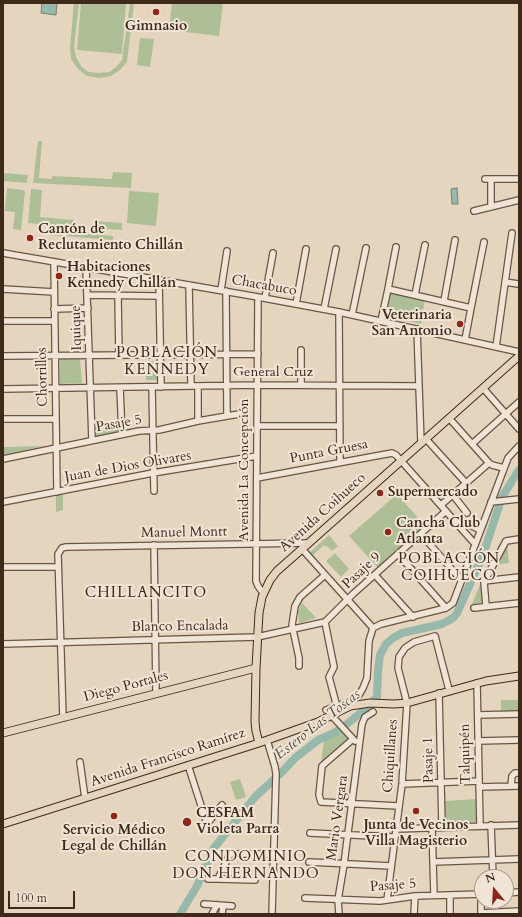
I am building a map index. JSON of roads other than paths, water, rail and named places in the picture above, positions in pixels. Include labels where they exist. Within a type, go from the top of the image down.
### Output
[{"type":"main road","name":"Avenida Coihueco","points":[[259,743],[255,727],[259,607],[263,593],[274,575],[519,356]]},
{"type":"main road","name":"Diego Portales","points":[[3,733],[156,692],[256,668]]},
{"type":"main road","name":"Avenida Francisco Ramírez","points":[[3,824],[259,743],[318,722],[334,719],[338,709],[356,704],[407,703],[477,683],[519,676]]},
{"type":"street","points":[[491,207],[488,179],[519,179]]},
{"type":"street","points":[[474,211],[519,200]]},
{"type":"street","points":[[496,347],[512,233]]},
{"type":"street","points":[[444,301],[455,240]]},
{"type":"street","points":[[464,340],[484,242]]},
{"type":"street","points":[[415,295],[425,245]]},
{"type":"street","points":[[381,321],[396,247]]},
{"type":"street","points":[[352,315],[366,248]]},
{"type":"street","points":[[296,304],[306,249]]},
{"type":"street","points":[[324,309],[336,249]]},
{"type":"street","points":[[227,251],[223,291],[227,416]]},
{"type":"street","points":[[265,298],[273,253]]},
{"type":"street","name":"Chacabuco","points":[[3,254],[324,309],[519,352]]},
{"type":"street","name":"Chorrillos","points":[[54,262],[54,355],[57,492]]},
{"type":"street","name":"Iquique","points":[[86,268],[92,440]]},
{"type":"street","points":[[159,280],[161,387]]},
{"type":"street","points":[[505,282],[518,284]]},
{"type":"street","points":[[189,285],[191,386]]},
{"type":"street","points":[[3,289],[54,292]]},
{"type":"street","points":[[388,289],[471,308]]},
{"type":"street","points":[[88,295],[159,296]]},
{"type":"street","points":[[118,296],[119,355]]},
{"type":"street","name":"Avenida La Concepción","points":[[258,297],[256,582],[263,593]]},
{"type":"street","points":[[54,309],[88,308]]},
{"type":"street","points":[[339,312],[340,462]]},
{"type":"street","points":[[3,322],[54,321]]},
{"type":"street","points":[[417,329],[423,441],[466,484]]},
{"type":"street","points":[[301,350],[301,385]]},
{"type":"street","points":[[3,356],[258,354]]},
{"type":"street","name":"General Cruz","points":[[3,389],[257,385],[419,386]]},
{"type":"street","points":[[198,386],[198,421]]},
{"type":"street","points":[[152,387],[154,491]]},
{"type":"street","points":[[120,388],[122,434]]},
{"type":"street","points":[[483,388],[519,429]]},
{"type":"street","points":[[472,444],[519,402]]},
{"type":"street","points":[[3,414],[3,420],[56,419]]},
{"type":"street","name":"Pasaje 5","points":[[3,459],[122,434],[239,414]]},
{"type":"street","points":[[449,418],[492,466],[504,468]]},
{"type":"street","points":[[257,426],[340,426]]},
{"type":"street","points":[[326,710],[338,709],[362,692],[367,678],[369,641],[373,628],[381,624],[446,608],[453,603],[480,530],[494,501],[509,455],[519,446]]},
{"type":"street","name":"Punta Gruesa","points":[[257,478],[390,453],[396,455],[401,461]]},
{"type":"street","name":"Juan de Dios Olivares","points":[[3,502],[153,473],[257,456]]},
{"type":"street","points":[[401,461],[475,544]]},
{"type":"street","points":[[441,505],[489,463]]},
{"type":"street","points":[[452,495],[468,512]]},
{"type":"street","points":[[494,501],[519,499]]},
{"type":"street","name":"Pasaje 9","points":[[348,600],[446,511]]},
{"type":"street","points":[[458,524],[466,523],[480,530]]},
{"type":"street","points":[[420,534],[461,580]]},
{"type":"street","points":[[486,606],[484,581],[506,541],[519,539]]},
{"type":"street","name":"Manuel Montt","points":[[58,567],[58,554],[60,550],[66,547],[308,543]]},
{"type":"street","points":[[154,545],[156,692]]},
{"type":"street","points":[[302,549],[373,628]]},
{"type":"street","points":[[398,554],[446,608]]},
{"type":"street","points":[[3,567],[58,567],[63,718]]},
{"type":"street","points":[[375,574],[413,617]]},
{"type":"street","points":[[299,666],[292,629],[297,600],[325,575]]},
{"type":"street","points":[[484,581],[519,577]]},
{"type":"street","points":[[338,709],[329,677],[334,668],[325,622],[348,600]]},
{"type":"street","points":[[474,608],[519,602]]},
{"type":"street","name":"Blanco Encalada","points":[[3,644],[257,638],[325,622]]},
{"type":"street","name":"Chiquillanes","points":[[386,900],[402,784],[407,703],[398,668],[399,657],[405,648],[414,642],[435,636],[449,690]]},
{"type":"street","name":"Talquipén","points":[[477,683],[480,826]]},
{"type":"street","name":"Pasaje 1","points":[[439,693],[442,827]]},
{"type":"street","name":"Mario Vergara","points":[[339,914],[338,900],[360,748],[362,721],[366,716],[373,712]]},
{"type":"street","points":[[478,715],[519,714]]},
{"type":"street","points":[[334,719],[360,748]]},
{"type":"street","points":[[353,739],[322,766],[319,795],[321,802],[398,806]]},
{"type":"street","points":[[267,740],[276,774],[272,914]]},
{"type":"street","points":[[478,741],[519,740]]},
{"type":"street","points":[[80,762],[85,798]]},
{"type":"street","points":[[188,765],[207,824],[222,806]]},
{"type":"street","points":[[511,786],[512,776],[515,773],[519,773]]},
{"type":"street","points":[[402,784],[441,782],[519,786]]},
{"type":"street","points":[[491,825],[493,869]]},
{"type":"street","points":[[396,829],[519,825]]},
{"type":"street","points":[[432,828],[434,895]]},
{"type":"street","points":[[310,833],[394,837]]},
{"type":"street","points":[[218,879],[230,854],[274,854]]},
{"type":"street","points":[[433,862],[519,859]]},
{"type":"street","points":[[309,862],[391,866]]},
{"type":"street","points":[[208,879],[255,880]]},
{"type":"street","name":"Pasaje 5","points":[[305,898],[386,900],[415,896],[474,894]]},
{"type":"street","points":[[450,895],[450,914]]},
{"type":"street","points":[[414,914],[415,896]]},
{"type":"street","points":[[204,904],[232,906]]},
{"type":"street","points":[[212,914],[220,906]]},
{"type":"street","points":[[220,906],[222,914]]},
{"type":"street","points":[[481,913],[519,911]]},
{"type":"waterway","name":"Estero Las Toscas","points":[[180,914],[197,886],[214,848],[255,797],[295,758],[318,740],[342,728],[369,706],[377,697],[380,655],[386,644],[402,633],[442,624],[453,618],[457,613],[483,555],[502,497],[519,470]]},
{"type":"place","name":"Gimnasio","points":[[156,12]]},
{"type":"place","name":"Cantón de Reclutamiento Chillán","points":[[30,238]]},
{"type":"place","name":"Habitaciones Kennedy Chillán","points":[[59,276]]},
{"type":"place","name":"Veterinaria San Antonio","points":[[460,324]]},
{"type":"place","name":"Supermercado","points":[[380,493]]},
{"type":"place","name":"Cancha Club Atlanta","points":[[388,532]]},
{"type":"place","name":"Junta de Vecinos Villa Magisterio","points":[[416,811]]},
{"type":"place","name":"Servicio Médico Legal de Chillán","points":[[114,816]]},
{"type":"place","name":"CESFAM Violeta Parra","points":[[187,822]]},
{"type":"district","name":"POBLACIÓN KENNEDY","points":[[167,362]]},
{"type":"district","name":"POBLACIÓN COIHUECO","points":[[449,568]]},
{"type":"district","name":"CHILLANCITO","points":[[146,594]]},
{"type":"district","name":"CONDOMINIO DON HERNANDO","points":[[246,866]]}]
